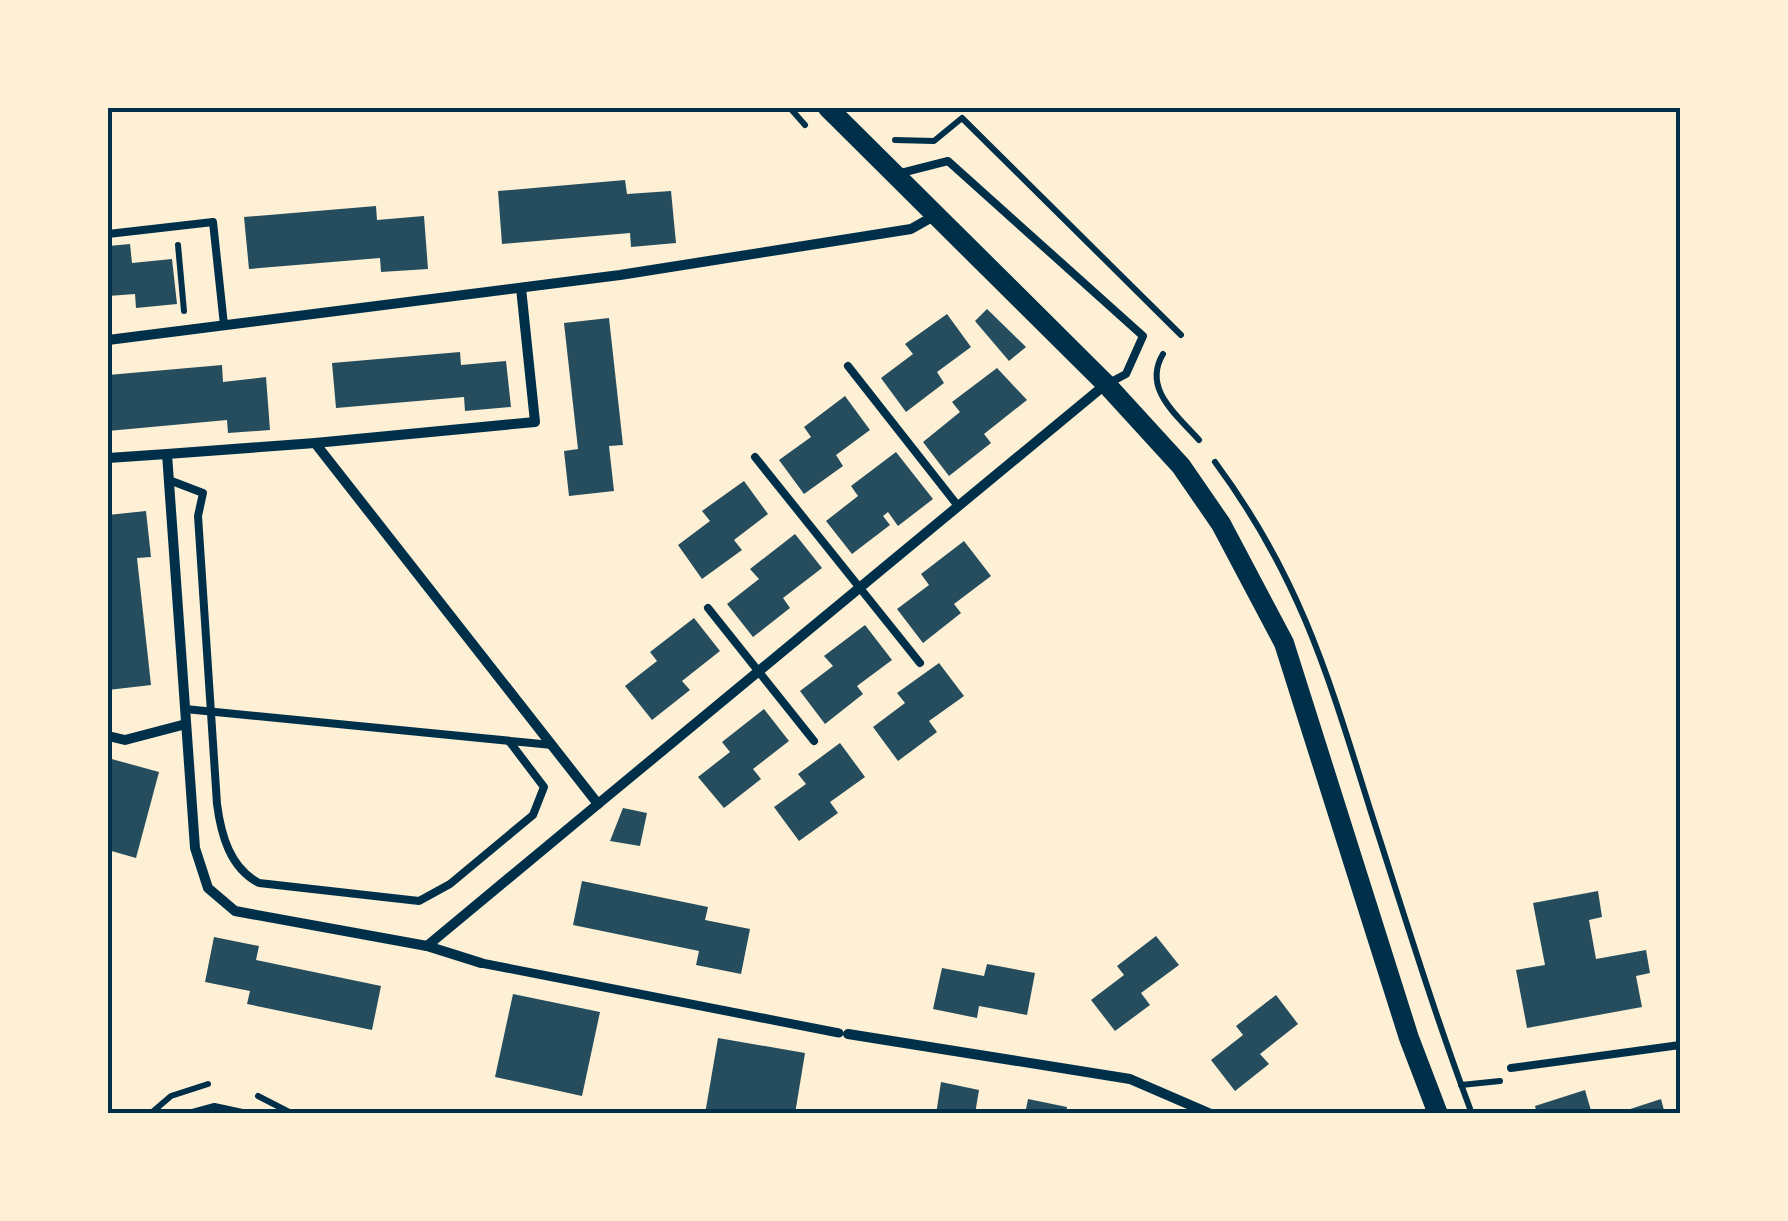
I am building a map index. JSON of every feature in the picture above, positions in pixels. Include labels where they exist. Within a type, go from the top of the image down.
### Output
[{"type":"main road","points":[[828,108],[1106,384],[1181,466],[1255,583],[1284,643],[1409,1038],[1438,1114]]},
{"type":"street","points":[[108,340],[521,288],[911,229],[934,216]]},
{"type":"street","points":[[108,458],[535,422],[521,288]]},
{"type":"street","points":[[426,946],[1106,384]]},
{"type":"street","points":[[315,443],[598,804]]},
{"type":"street","points":[[167,454],[195,848],[208,888],[222,903],[250,917],[426,946],[480,963],[843,1033],[1130,1079],[1210,1114]]},
{"type":"street","points":[[108,736],[125,740],[186,724]]},
{"type":"street","points":[[192,1114],[214,1108],[242,1114]]},
{"type":"lane","points":[[892,175],[948,161],[1143,336],[1126,374],[1106,384]]},
{"type":"lane","points":[[108,234],[213,222],[224,325]]},
{"type":"lane","points":[[848,366],[958,506]]},
{"type":"lane","points":[[755,457],[920,663]]},
{"type":"lane","points":[[168,480],[203,494],[198,516],[220,824],[226,844],[248,877],[259,883],[397,902],[419,901],[450,884],[533,814],[544,787],[509,742]]},
{"type":"lane","points":[[708,608],[814,740]]},
{"type":"lane","points":[[185,708],[552,746]]},
{"type":"lane","points":[[1511,1068],[1680,1044]]},
{"type":"path","points":[[166,314],[186,310],[178,244]]},
{"type":"path","points":[[1462,1086],[1506,1080],[1511,1068]]},
{"type":"building","points":[[625,180],[627,194],[671,191],[676,243],[631,247],[630,233],[502,244],[498,191]]},
{"type":"building","points":[[376,206],[377,220],[424,216],[428,269],[381,272],[380,258],[249,269],[244,217]]},
{"type":"building","points":[[130,244],[132,263],[172,259],[177,304],[136,308],[135,294],[108,296],[108,246]]},
{"type":"building","points":[[987,309],[1026,347],[1009,361],[975,321]]},
{"type":"building","points":[[947,314],[971,347],[937,372],[944,383],[906,412],[881,378],[913,354],[905,344]]},
{"type":"building","points":[[609,318],[623,445],[609,446],[614,491],[569,496],[564,451],[578,449],[564,323]]},
{"type":"building","points":[[460,352],[461,365],[506,361],[511,407],[465,411],[464,397],[336,408],[332,363]]},
{"type":"building","points":[[222,365],[223,382],[266,377],[270,430],[228,433],[227,420],[108,431],[108,375]]},
{"type":"building","points":[[997,368],[1027,400],[984,434],[991,443],[949,476],[923,442],[960,412],[952,402]]},
{"type":"building","points":[[845,396],[870,430],[836,455],[843,466],[804,494],[779,460],[811,437],[804,427]]},
{"type":"building","points":[[896,452],[933,499],[898,526],[888,512],[883,516],[890,525],[852,554],[826,521],[858,496],[851,486]]},
{"type":"building","points":[[744,481],[768,514],[734,540],[742,550],[702,579],[678,545],[710,521],[702,511]]},
{"type":"building","points":[[146,511],[151,557],[137,558],[151,685],[108,690],[108,515]]},
{"type":"building","points":[[795,534],[822,568],[783,598],[790,608],[753,637],[727,604],[759,579],[750,569]]},
{"type":"building","points":[[964,541],[991,576],[954,604],[961,613],[923,643],[897,609],[929,585],[921,574]]},
{"type":"building","points":[[694,618],[720,651],[682,681],[690,690],[652,720],[625,686],[657,661],[650,652]]},
{"type":"building","points":[[865,625],[892,660],[857,686],[863,694],[825,724],[800,691],[833,666],[824,656]]},
{"type":"building","points":[[939,663],[964,696],[929,721],[937,732],[898,761],[873,727],[905,703],[897,693]]},
{"type":"building","points":[[764,709],[789,741],[753,769],[761,779],[724,808],[698,777],[730,752],[722,742]]},
{"type":"building","points":[[840,743],[865,777],[830,802],[838,813],[799,841],[774,807],[806,784],[798,774]]},
{"type":"building","points":[[108,758],[159,772],[136,858],[108,850]]},
{"type":"building","points":[[623,808],[647,813],[640,846],[610,841]]},
{"type":"building","points":[[582,881],[708,907],[705,920],[750,929],[741,974],[696,965],[699,951],[573,925]]},
{"type":"building","points":[[1598,891],[1602,917],[1589,920],[1596,959],[1646,950],[1650,973],[1636,976],[1642,1007],[1527,1028],[1516,970],[1545,965],[1533,903]]},
{"type":"building","points":[[1156,936],[1179,965],[1141,993],[1150,1005],[1115,1031],[1091,1000],[1124,975],[1117,966]]},
{"type":"building","points":[[214,937],[259,946],[256,960],[381,986],[372,1030],[247,1004],[250,991],[205,982]]},
{"type":"building","points":[[987,964],[1035,973],[1027,1015],[979,1006],[977,1018],[933,1009],[942,968],[984,976]]},
{"type":"building","points":[[513,994],[600,1012],[582,1096],[495,1077]]},
{"type":"building","points":[[1276,995],[1298,1024],[1260,1054],[1269,1064],[1235,1091],[1211,1060],[1243,1035],[1236,1026]]},
{"type":"building","points":[[718,1038],[805,1053],[795,1114],[705,1114]]},
{"type":"building","points":[[941,1082],[979,1090],[975,1114],[936,1114]]},
{"type":"building","points":[[1585,1090],[1592,1114],[1537,1114],[1535,1106]]},
{"type":"building","points":[[1028,1099],[1067,1107],[1066,1114],[1025,1114]]},
{"type":"building","points":[[1661,1099],[1665,1114],[1618,1113]]}]
